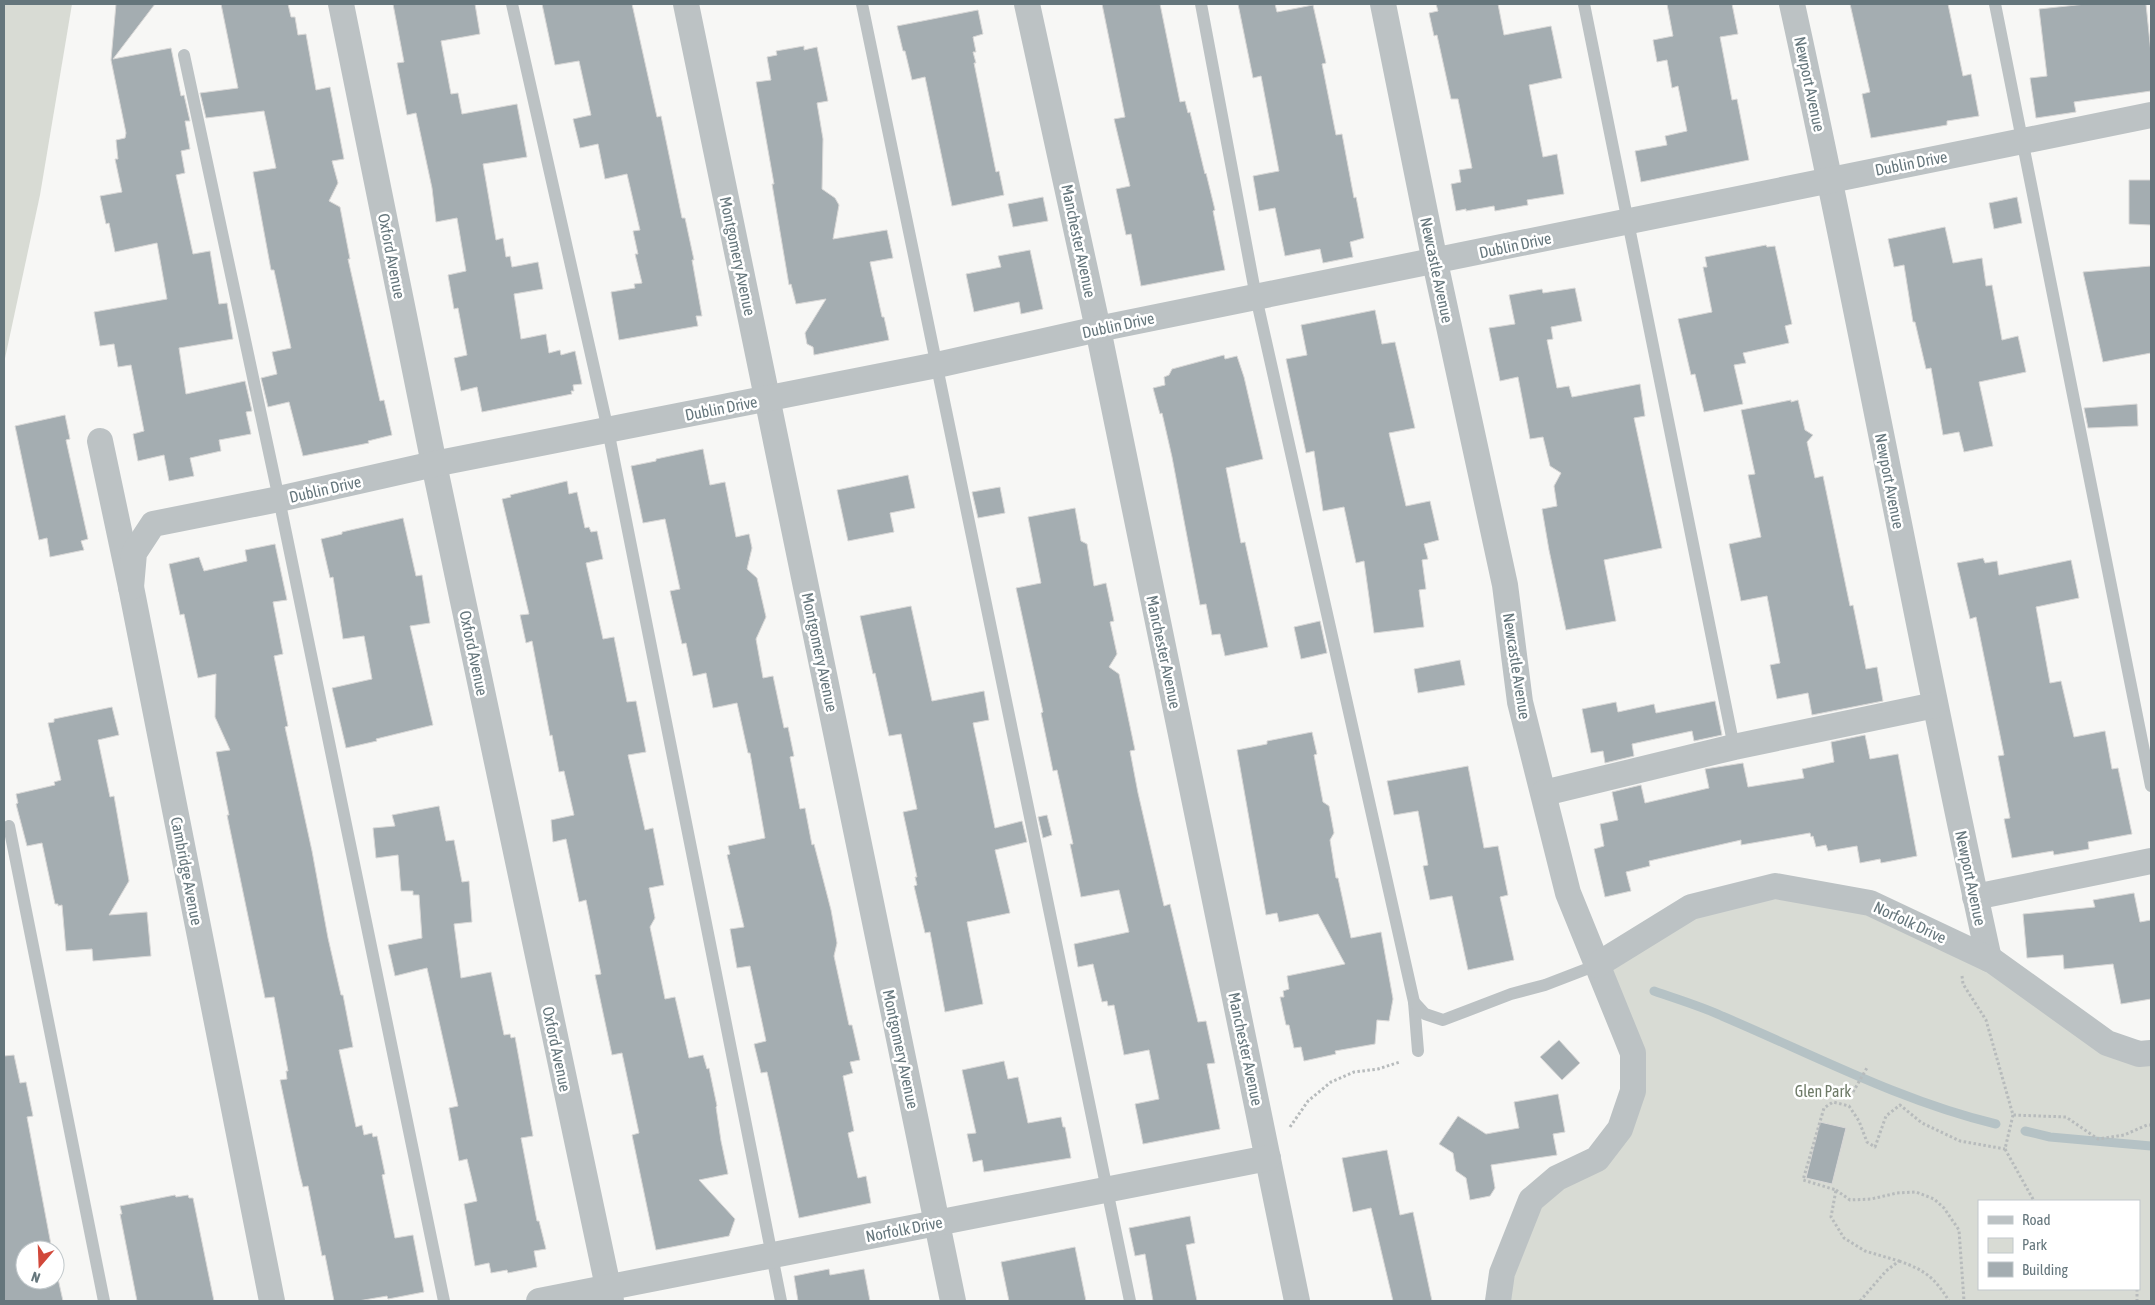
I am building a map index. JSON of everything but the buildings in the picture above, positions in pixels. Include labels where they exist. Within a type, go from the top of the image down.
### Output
[{"type":"street","name":"Oxford Avenue","points":[[341,4],[434,464],[609,1294]]},
{"type":"street","name":"Montgomery Avenue","points":[[686,4],[953,1301]]},
{"type":"street","name":"Manchester Avenue","points":[[1027,4],[1098,329],[1297,1301]]},
{"type":"street","name":"Newcastle Avenue","points":[[1383,4],[1435,262],[1506,585],[1520,702],[1568,893],[1633,1053],[1633,1091],[1620,1129],[1597,1159],[1557,1178],[1531,1200],[1502,1273],[1498,1301]]},
{"type":"street","name":"Newport Avenue","points":[[1792,4],[1830,179],[1934,705],[1975,897],[1978,954]]},
{"type":"street","name":"Dublin Drive","points":[[131,588],[134,554],[153,524],[279,499],[434,464],[937,365],[1256,296],[1435,262],[1830,179],[2151,115]]},
{"type":"street","name":"Cambridge Avenue","points":[[100,442],[131,588],[272,1301]]},
{"type":"street","points":[[1544,793],[1734,747],[1934,705]]},
{"type":"street","points":[[1975,897],[2151,861]]},
{"type":"street","name":"Norfolk Drive","points":[[1597,965],[1691,906],[1775,886],[1870,903],[1978,954],[2107,1043],[2139,1054],[2151,1053]]},
{"type":"street","name":"Norfolk Drive","points":[[539,1301],[609,1294],[772,1254],[1268,1158]]},
{"type":"lane","points":[[512,4],[608,430],[781,1301]]},
{"type":"lane","points":[[862,4],[1130,1301]]},
{"type":"lane","points":[[1201,4],[1256,296],[1414,1002],[1418,1051]]},
{"type":"lane","points":[[1584,4],[1734,747]]},
{"type":"lane","points":[[1995,4],[2024,141],[2151,786]]},
{"type":"lane","points":[[184,55],[279,499],[444,1301]]},
{"type":"lane","points":[[9,826],[104,1301]]},
{"type":"lane","points":[[1414,1002],[1425,1014],[1444,1020],[1511,994],[1545,985],[1597,965]]},
{"type":"path","points":[[1978,954],[1960,964],[1963,984],[1986,1020],[2013,1115],[2005,1149],[2033,1200]]},
{"type":"path","points":[[1853,1091],[1868,1066]]},
{"type":"path","points":[[1964,1301],[1959,1230],[1944,1208],[1934,1198],[1916,1192],[1850,1200],[1836,1190],[1803,1180],[1824,1108],[1833,1102],[1849,1106],[1859,1121],[1867,1142],[1875,1147],[1886,1116],[1900,1104],[1922,1123],[1960,1141],[2005,1149]]},
{"type":"path","points":[[2013,1115],[2066,1117],[2098,1139],[2124,1135],[2151,1125]]},
{"type":"path","points":[[1836,1190],[1832,1217],[1844,1238],[1865,1251],[1919,1268],[1937,1282],[1949,1301]]},
{"type":"path","points":[[1860,1301],[1886,1271],[1899,1261]]},
{"type":"green space","points":[[4,4],[72,4],[40,195],[4,363]]},
{"type":"green space","name":"Glen Park","points":[[1730,891],[1851,897],[2151,1055],[2151,1301],[1498,1301],[1515,1230],[1594,1156],[1632,1089],[1592,953]]},
{"type":"waterway","points":[[1654,991],[1714,1012],[1891,1090],[1925,1103],[1996,1124]]},
{"type":"waterway","points":[[2025,1131],[2050,1137],[2151,1146]]}]
